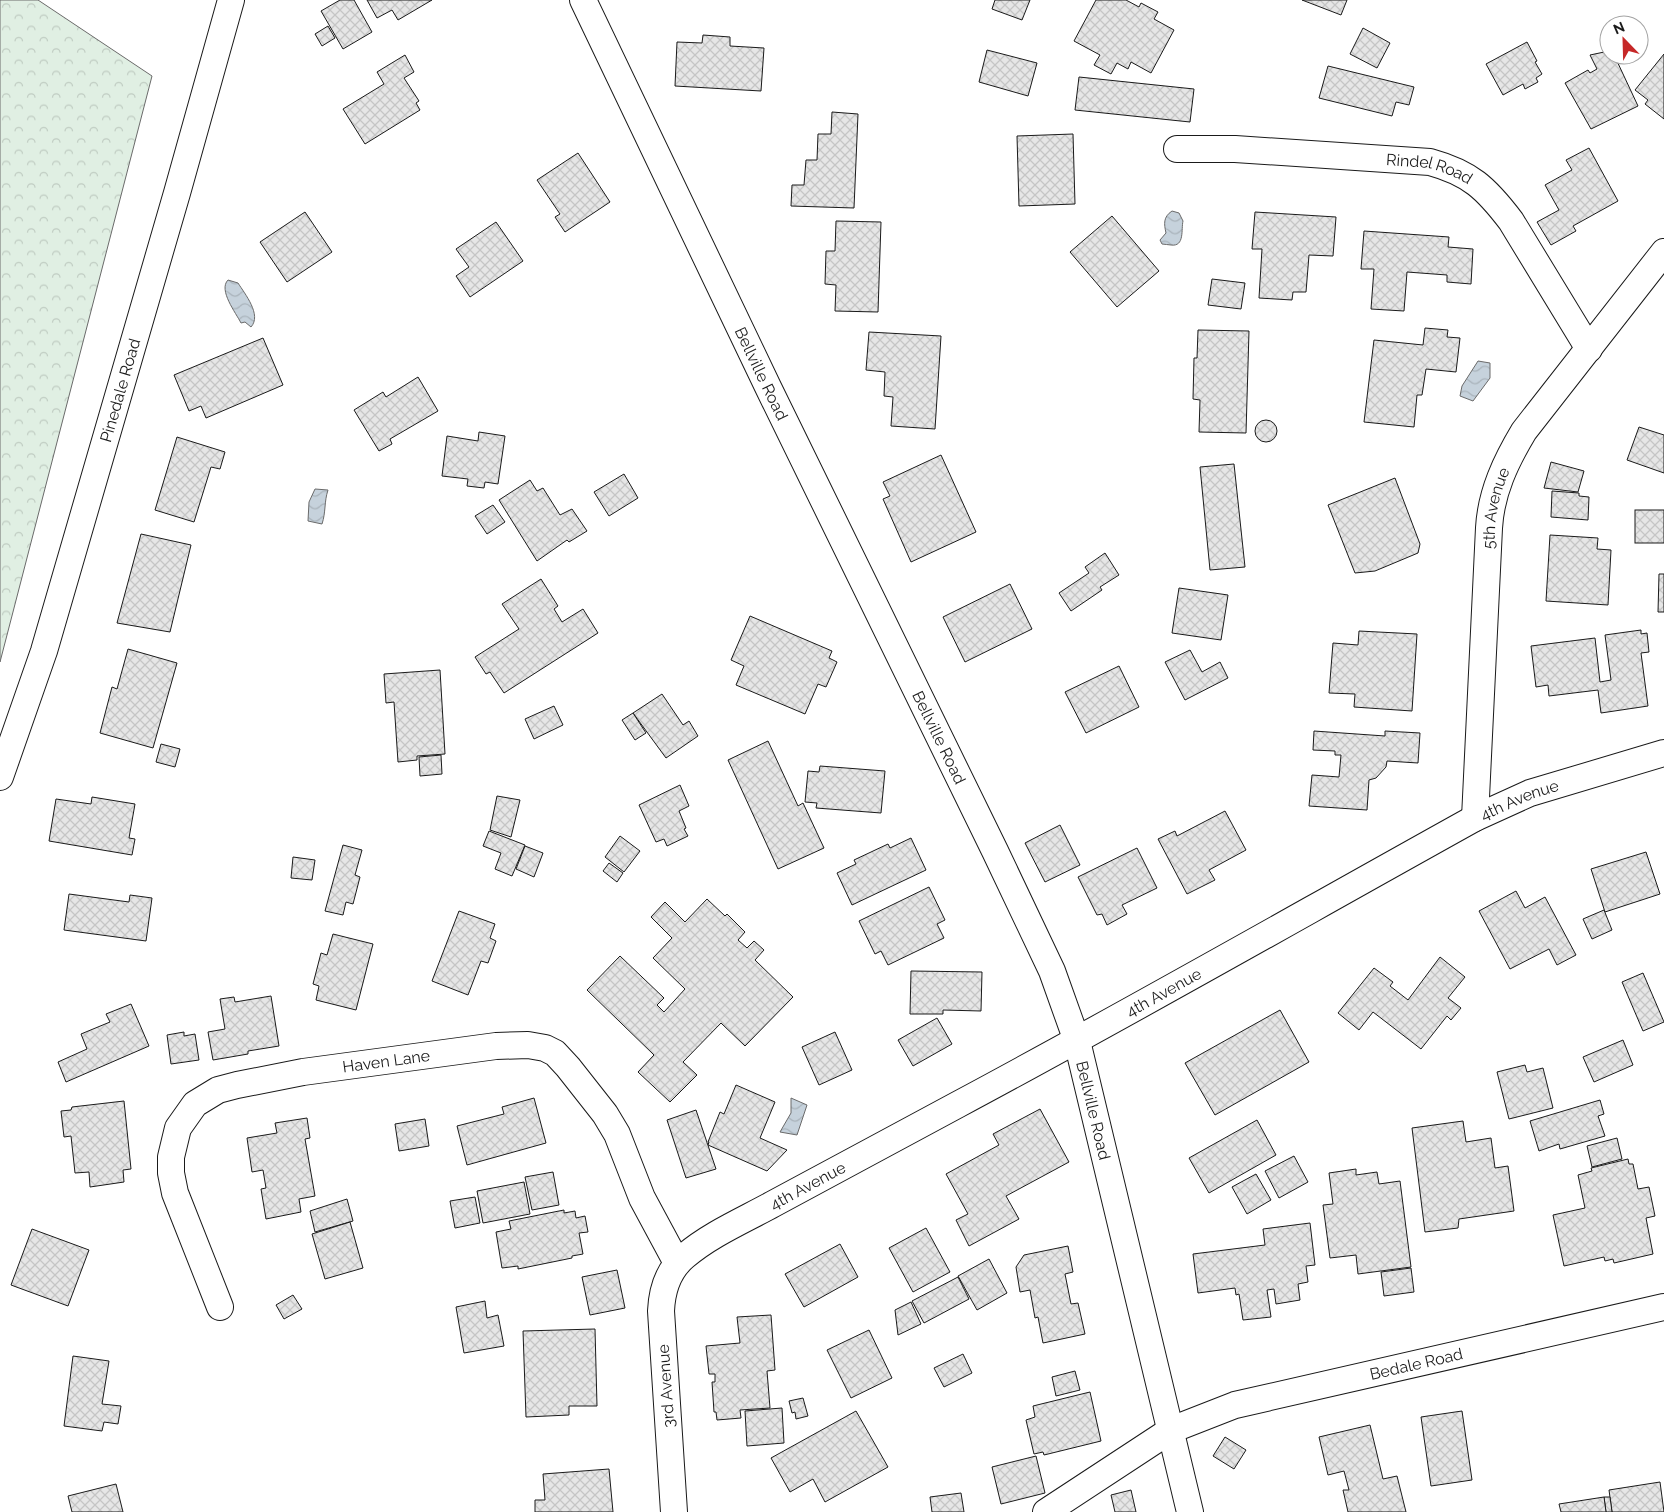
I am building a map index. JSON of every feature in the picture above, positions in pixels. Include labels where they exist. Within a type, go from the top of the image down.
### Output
[{"type":"street","name":"Pinedale Road","points":[[0,777],[47,642],[231,0]]},
{"type":"street","name":"Bellville Road","points":[[583,0],[772,396],[1052,971],[1077,1041],[1190,1512]]},
{"type":"street","name":"Rindel Road","points":[[1177,149],[1235,149],[1430,162],[1452,168],[1470,177],[1500,206],[1511,220],[1589,350]]},
{"type":"street","name":"5th Avenue","points":[[1475,818],[1488,528],[1491,504],[1509,456],[1524,431],[1664,252]]},
{"type":"street","name":"4th Avenue","points":[[677,1263],[705,1241],[1077,1041],[1475,818],[1530,793],[1664,753]]},
{"type":"street","name":"Haven Lane","points":[[220,1307],[175,1193],[171,1173],[171,1156],[178,1128],[195,1104],[218,1090],[303,1072],[496,1046],[528,1045],[545,1048],[555,1053],[588,1091],[617,1134],[642,1198],[677,1263]]},
{"type":"street","name":"3rd Avenue","points":[[674,1512],[661,1311],[664,1285],[677,1263]]},
{"type":"street","name":"Bedale Road","points":[[1046,1512],[1171,1430],[1235,1405],[1664,1308]]},
{"type":"green space","points":[[0,0],[38,0],[152,76],[0,662]]},
{"type":"water","points":[[1172,211],[1179,213],[1183,221],[1182,237],[1175,245],[1162,244],[1160,240],[1166,233],[1166,218]]},
{"type":"water","points":[[228,280],[238,283],[254,311],[255,317],[251,327],[245,322],[241,323],[229,302],[225,290],[225,284]]},
{"type":"water","points":[[1478,361],[1490,363],[1490,378],[1473,401],[1460,396],[1462,386]]},
{"type":"water","points":[[315,489],[328,490],[322,524],[308,521],[309,502]]},
{"type":"water","points":[[791,1098],[807,1105],[797,1135],[780,1132],[791,1113]]},
{"type":"building","points":[[340,0],[354,0],[372,32],[343,49],[321,11]]},
{"type":"building","points":[[367,0],[432,0],[398,20],[392,10],[377,18]]},
{"type":"building","points":[[995,0],[1030,0],[1022,20],[992,9]]},
{"type":"building","points":[[1096,0],[1126,0],[1139,7],[1141,3],[1158,12],[1154,19],[1174,30],[1151,73],[1131,62],[1128,69],[1117,63],[1111,74],[1094,65],[1100,55],[1074,41]]},
{"type":"building","points":[[1302,0],[1347,0],[1341,15]]},
{"type":"building","points":[[328,26],[335,38],[322,46],[315,34]]},
{"type":"building","points":[[1363,28],[1390,43],[1377,68],[1350,54]]},
{"type":"building","points":[[703,35],[730,37],[730,46],[764,48],[761,91],[675,86],[677,42],[702,43]]},
{"type":"building","points":[[1527,42],[1542,74],[1536,78],[1538,82],[1525,89],[1523,84],[1503,95],[1486,64]]},
{"type":"building","points":[[987,50],[1037,63],[1028,96],[979,82]]},
{"type":"building","points":[[1599,53],[1599,65],[1619,65],[1638,106],[1591,129],[1565,83],[1588,70],[1590,73],[1597,69],[1590,55]]},
{"type":"building","points":[[1664,54],[1664,119],[1645,104],[1648,100],[1635,90]]},
{"type":"building","points":[[405,55],[414,72],[404,78],[419,101],[416,103],[420,110],[365,144],[343,109],[384,84],[377,72]]},
{"type":"building","points":[[1328,66],[1414,87],[1409,105],[1396,102],[1392,116],[1319,98]]},
{"type":"building","points":[[1079,77],[1194,89],[1190,122],[1075,110]]},
{"type":"building","points":[[832,112],[858,114],[854,208],[791,206],[792,185],[804,185],[806,160],[817,160],[818,134],[831,134]]},
{"type":"building","points":[[1073,134],[1075,204],[1019,206],[1017,136]]},
{"type":"building","points":[[1589,148],[1618,201],[1573,226],[1576,231],[1551,245],[1537,222],[1559,210],[1545,185],[1572,170],[1566,160]]},
{"type":"building","points":[[578,153],[610,202],[565,232],[555,217],[560,214],[537,180]]},
{"type":"building","points":[[305,212],[332,252],[287,282],[260,242]]},
{"type":"building","points":[[1255,212],[1336,217],[1333,256],[1309,255],[1306,292],[1293,292],[1292,300],[1259,298],[1262,249],[1252,249]]},
{"type":"building","points":[[1112,216],[1159,271],[1117,307],[1070,252]]},
{"type":"building","points":[[836,221],[881,222],[878,312],[835,311],[836,285],[825,284],[826,251],[835,251]]},
{"type":"building","points":[[496,222],[523,261],[470,297],[456,276],[469,267],[456,249]]},
{"type":"building","points":[[1364,231],[1449,237],[1448,247],[1473,249],[1471,284],[1447,282],[1447,275],[1407,272],[1404,311],[1371,309],[1374,269],[1361,269]]},
{"type":"building","points":[[1212,279],[1245,283],[1241,309],[1208,305]]},
{"type":"building","points":[[1425,328],[1448,330],[1447,337],[1460,338],[1456,372],[1426,369],[1422,395],[1417,395],[1414,427],[1364,422],[1374,340],[1423,345]]},
{"type":"building","points":[[1198,330],[1249,331],[1246,433],[1199,432],[1200,400],[1193,399],[1194,358],[1197,358]]},
{"type":"building","points":[[869,332],[941,336],[935,429],[891,426],[893,397],[884,396],[885,372],[866,370]]},
{"type":"building","points":[[263,338],[283,385],[206,418],[201,406],[189,411],[174,375]]},
{"type":"building","points":[[418,377],[438,411],[390,439],[392,444],[379,451],[354,410],[383,392],[386,397]]},
{"type":"building","points":[[1266,420],[1274,423],[1277,431],[1274,439],[1266,442],[1258,439],[1255,431],[1258,423]]},
{"type":"building","points":[[1639,427],[1664,435],[1664,473],[1627,460]]},
{"type":"building","points":[[479,432],[505,436],[498,484],[485,482],[484,488],[467,486],[468,479],[442,476],[447,436],[478,441]]},
{"type":"building","points":[[177,437],[225,452],[220,469],[211,467],[194,522],[155,510]]},
{"type":"building","points":[[941,455],[976,532],[911,562],[883,499],[890,496],[883,482]]},
{"type":"building","points":[[1551,462],[1584,471],[1578,492],[1544,488]]},
{"type":"building","points":[[1234,464],[1245,567],[1210,570],[1200,467]]},
{"type":"building","points":[[624,474],[638,498],[609,516],[594,492]]},
{"type":"building","points":[[1395,478],[1420,544],[1418,553],[1375,571],[1355,573],[1328,505]]},
{"type":"building","points":[[530,480],[537,491],[543,488],[560,515],[572,509],[587,531],[569,542],[567,540],[537,561],[499,500]]},
{"type":"building","points":[[1552,491],[1579,493],[1579,496],[1589,497],[1588,520],[1551,517]]},
{"type":"building","points":[[493,505],[505,522],[487,534],[475,516]]},
{"type":"building","points":[[1635,510],[1664,510],[1664,543],[1635,543]]},
{"type":"building","points":[[141,534],[191,545],[170,632],[117,623]]},
{"type":"building","points":[[1550,535],[1598,538],[1597,549],[1611,550],[1608,605],[1546,601]]},
{"type":"building","points":[[1105,553],[1119,575],[1100,587],[1102,590],[1071,611],[1059,593],[1089,573],[1085,567]]},
{"type":"building","points":[[1659,574],[1664,574],[1664,612],[1658,612]]},
{"type":"building","points":[[541,579],[558,606],[554,609],[562,622],[583,609],[598,633],[504,693],[490,672],[486,674],[475,657],[519,629],[502,604]]},
{"type":"building","points":[[1010,584],[1032,629],[965,662],[943,617]]},
{"type":"building","points":[[1179,588],[1228,595],[1221,640],[1172,633]]},
{"type":"building","points":[[750,616],[832,651],[829,658],[837,662],[826,687],[818,684],[805,714],[736,685],[744,666],[731,660]]},
{"type":"building","points":[[1641,630],[1641,634],[1647,633],[1649,652],[1641,653],[1648,706],[1601,713],[1598,690],[1549,696],[1548,685],[1536,687],[1531,646],[1595,638],[1600,682],[1611,680],[1605,635]]},
{"type":"building","points":[[1359,631],[1417,634],[1412,711],[1354,707],[1355,694],[1329,693],[1333,643],[1358,645]]},
{"type":"building","points":[[128,649],[177,663],[153,748],[100,733],[112,687],[117,689]]},
{"type":"building","points":[[1190,650],[1202,672],[1220,662],[1228,678],[1185,700],[1165,662]]},
{"type":"building","points":[[1119,666],[1139,707],[1086,733],[1065,692]]},
{"type":"building","points":[[440,670],[445,754],[417,756],[417,760],[398,762],[394,702],[386,703],[384,674]]},
{"type":"building","points":[[662,694],[683,725],[689,721],[698,736],[666,758],[633,713]]},
{"type":"building","points":[[554,706],[563,725],[534,739],[525,719]]},
{"type":"building","points":[[633,713],[646,733],[635,740],[622,720]]},
{"type":"building","points":[[1314,731],[1385,736],[1385,731],[1420,733],[1418,763],[1387,761],[1386,767],[1376,778],[1369,780],[1367,810],[1309,806],[1312,775],[1339,777],[1341,755],[1335,755],[1335,751],[1313,750]]},
{"type":"building","points":[[768,741],[798,806],[803,803],[824,848],[778,869],[728,760]]},
{"type":"building","points":[[161,744],[180,749],[175,767],[156,762]]},
{"type":"building","points":[[441,755],[442,774],[420,776],[419,757]]},
{"type":"building","points":[[820,766],[885,771],[881,813],[816,808],[817,803],[805,802],[808,771],[819,772]]},
{"type":"building","points":[[680,785],[689,806],[679,811],[688,836],[667,846],[664,839],[656,842],[639,805]]},
{"type":"building","points":[[497,796],[520,800],[511,837],[490,830]]},
{"type":"building","points":[[92,797],[135,804],[129,838],[135,839],[132,855],[49,841],[56,799],[91,804]]},
{"type":"building","points":[[1225,811],[1246,850],[1209,870],[1215,880],[1187,894],[1158,839],[1175,831],[1177,836]]},
{"type":"building","points":[[1060,825],[1080,865],[1045,882],[1025,843]]},
{"type":"building","points":[[489,831],[525,845],[512,876],[495,869],[501,853],[483,846]]},
{"type":"building","points":[[620,836],[640,851],[624,872],[605,857]]},
{"type":"building","points":[[911,838],[926,870],[852,905],[837,873],[856,864],[854,860],[888,844],[890,848]]},
{"type":"building","points":[[343,845],[362,850],[355,875],[360,877],[353,904],[346,902],[343,915],[325,911]]},
{"type":"building","points":[[525,846],[543,853],[534,877],[516,869]]},
{"type":"building","points":[[1137,848],[1157,888],[1122,905],[1127,914],[1107,925],[1102,914],[1097,915],[1078,877]]},
{"type":"building","points":[[1646,852],[1660,894],[1605,912],[1591,869]]},
{"type":"building","points":[[293,857],[315,860],[312,880],[291,878]]},
{"type":"building","points":[[609,863],[623,873],[617,882],[603,871]]},
{"type":"building","points":[[929,887],[945,920],[937,924],[944,938],[888,965],[881,951],[875,954],[859,921]]},
{"type":"building","points":[[1516,891],[1525,908],[1545,897],[1576,955],[1557,965],[1549,949],[1510,969],[1479,911]]},
{"type":"building","points":[[69,894],[129,902],[130,895],[152,898],[146,941],[64,930]]},
{"type":"building","points":[[707,899],[725,916],[727,914],[745,932],[738,940],[747,948],[754,941],[764,950],[755,960],[793,997],[745,1046],[721,1023],[683,1062],[697,1075],[670,1102],[638,1072],[654,1055],[587,990],[620,956],[664,998],[657,1005],[664,1012],[685,989],[653,958],[672,938],[651,917],[665,902],[685,922]]},
{"type":"building","points":[[1604,910],[1612,930],[1592,939],[1583,919]]},
{"type":"building","points":[[459,911],[495,924],[490,938],[496,941],[488,963],[481,961],[468,995],[432,981]]},
{"type":"building","points":[[333,934],[373,944],[356,1010],[316,1000],[319,986],[313,984],[321,953],[327,955]]},
{"type":"building","points":[[1440,957],[1465,977],[1448,998],[1461,1008],[1451,1020],[1447,1016],[1421,1049],[1373,1012],[1359,1030],[1338,1013],[1374,968],[1393,982],[1390,986],[1408,1000]]},
{"type":"building","points":[[911,971],[982,972],[981,1011],[943,1010],[943,1014],[910,1014]]},
{"type":"building","points":[[1643,973],[1664,1022],[1643,1031],[1622,982]]},
{"type":"building","points":[[271,996],[279,1046],[248,1051],[248,1054],[213,1060],[208,1032],[225,1029],[220,999],[234,997],[235,1002]]},
{"type":"building","points":[[131,1004],[149,1046],[66,1082],[58,1062],[87,1049],[81,1034],[110,1022],[106,1014]]},
{"type":"building","points":[[1280,1010],[1309,1062],[1215,1115],[1185,1063]]},
{"type":"building","points":[[937,1018],[952,1044],[913,1066],[898,1040]]},
{"type":"building","points":[[184,1032],[184,1036],[195,1034],[199,1060],[171,1064],[167,1035]]},
{"type":"building","points":[[835,1032],[852,1070],[819,1085],[802,1047]]},
{"type":"building","points":[[1623,1040],[1633,1065],[1594,1082],[1583,1057]]},
{"type":"building","points":[[1525,1065],[1527,1072],[1543,1068],[1553,1108],[1509,1119],[1497,1072]]},
{"type":"building","points":[[736,1085],[775,1102],[760,1138],[787,1150],[767,1171],[708,1145],[720,1112],[724,1114]]},
{"type":"building","points":[[534,1098],[546,1143],[467,1165],[457,1126],[504,1114],[502,1107]]},
{"type":"building","points":[[1600,1100],[1604,1114],[1598,1116],[1605,1136],[1560,1149],[1559,1144],[1539,1151],[1530,1121]]},
{"type":"building","points":[[124,1101],[131,1169],[123,1170],[124,1182],[90,1187],[89,1172],[75,1173],[71,1136],[64,1137],[61,1111],[71,1110],[72,1107]]},
{"type":"building","points":[[1040,1109],[1069,1162],[1006,1196],[1019,1219],[969,1246],[956,1220],[968,1214],[946,1174],[999,1145],[993,1134]]},
{"type":"building","points":[[696,1110],[716,1169],[686,1178],[667,1120]]},
{"type":"building","points":[[307,1118],[310,1138],[305,1139],[315,1196],[299,1199],[301,1212],[266,1219],[261,1189],[266,1188],[263,1170],[252,1172],[247,1138],[277,1133],[275,1123]]},
{"type":"building","points":[[425,1119],[429,1146],[399,1151],[395,1124]]},
{"type":"building","points":[[1257,1120],[1276,1155],[1209,1193],[1189,1158]]},
{"type":"building","points":[[1463,1121],[1466,1142],[1491,1138],[1495,1168],[1508,1166],[1514,1211],[1459,1219],[1458,1228],[1425,1232],[1412,1128]]},
{"type":"building","points":[[1617,1138],[1622,1159],[1592,1167],[1587,1146]]},
{"type":"building","points":[[1294,1156],[1308,1182],[1279,1198],[1265,1171]]},
{"type":"building","points":[[1628,1159],[1629,1164],[1633,1164],[1638,1189],[1649,1187],[1655,1216],[1646,1218],[1653,1254],[1614,1263],[1613,1259],[1605,1261],[1604,1257],[1564,1266],[1553,1215],[1585,1208],[1578,1175],[1592,1171],[1591,1168]]},
{"type":"building","points":[[1356,1169],[1356,1175],[1377,1172],[1379,1184],[1400,1181],[1411,1267],[1358,1274],[1356,1255],[1330,1258],[1323,1205],[1333,1204],[1329,1173]]},
{"type":"building","points":[[553,1172],[559,1205],[532,1210],[525,1177]]},
{"type":"building","points":[[1256,1174],[1271,1200],[1247,1214],[1232,1187]]},
{"type":"building","points":[[524,1182],[530,1214],[483,1223],[477,1191]]},
{"type":"building","points":[[475,1197],[480,1223],[455,1228],[450,1201]]},
{"type":"building","points":[[347,1199],[353,1221],[315,1232],[310,1211]]},
{"type":"building","points":[[564,1210],[564,1213],[575,1211],[576,1218],[585,1216],[588,1232],[579,1233],[583,1254],[518,1269],[518,1266],[502,1268],[496,1232],[511,1229],[509,1221]]},
{"type":"building","points":[[350,1222],[363,1268],[325,1279],[312,1234]]},
{"type":"building","points":[[1310,1223],[1315,1265],[1306,1266],[1308,1282],[1298,1284],[1300,1300],[1276,1304],[1274,1289],[1267,1290],[1271,1317],[1243,1320],[1239,1294],[1236,1295],[1235,1288],[1198,1293],[1193,1254],[1265,1245],[1263,1229]]},
{"type":"building","points":[[926,1228],[950,1272],[913,1292],[889,1248]]},
{"type":"building","points":[[32,1229],[89,1250],[68,1306],[11,1285]]},
{"type":"building","points":[[840,1244],[858,1277],[804,1307],[785,1274]]},
{"type":"building","points":[[1068,1246],[1073,1272],[1065,1274],[1071,1304],[1078,1303],[1085,1334],[1043,1343],[1038,1317],[1035,1318],[1030,1290],[1020,1292],[1016,1267],[1024,1255]]},
{"type":"building","points":[[989,1259],[1007,1293],[977,1310],[958,1276]]},
{"type":"building","points":[[1411,1268],[1414,1292],[1384,1296],[1381,1272]]},
{"type":"building","points":[[617,1270],[625,1308],[590,1315],[582,1277]]},
{"type":"building","points":[[958,1277],[969,1299],[924,1323],[912,1301]]},
{"type":"building","points":[[293,1295],[302,1309],[284,1319],[276,1305]]},
{"type":"building","points":[[485,1301],[487,1318],[498,1315],[504,1346],[464,1353],[456,1307]]},
{"type":"building","points":[[911,1302],[921,1324],[898,1335],[895,1310]]},
{"type":"building","points":[[771,1315],[775,1370],[767,1371],[770,1408],[740,1410],[741,1418],[717,1420],[716,1412],[714,1412],[712,1382],[715,1382],[715,1374],[709,1374],[706,1346],[740,1343],[737,1317]]},
{"type":"building","points":[[595,1329],[597,1406],[569,1406],[569,1415],[526,1417],[523,1331]]},
{"type":"building","points":[[869,1330],[892,1378],[851,1398],[827,1350]]},
{"type":"building","points":[[963,1354],[972,1373],[944,1387],[934,1368]]},
{"type":"building","points":[[73,1356],[109,1361],[102,1404],[121,1406],[118,1424],[104,1422],[102,1431],[64,1426]]},
{"type":"building","points":[[1075,1371],[1080,1390],[1056,1396],[1052,1377]]},
{"type":"building","points":[[1090,1392],[1101,1441],[1044,1455],[1043,1452],[1034,1454],[1026,1420],[1035,1417],[1033,1406]]},
{"type":"building","points":[[803,1398],[808,1416],[796,1419],[795,1412],[792,1413],[789,1401]]},
{"type":"building","points":[[782,1408],[784,1443],[747,1446],[745,1411]]},
{"type":"building","points":[[856,1411],[888,1467],[825,1502],[813,1479],[790,1492],[771,1458]]},
{"type":"building","points":[[1462,1411],[1472,1480],[1431,1486],[1421,1417]]},
{"type":"building","points":[[1370,1425],[1383,1479],[1397,1476],[1406,1512],[1348,1512],[1343,1490],[1349,1490],[1344,1471],[1328,1475],[1319,1437]]},
{"type":"building","points":[[1225,1437],[1246,1450],[1234,1469],[1213,1456]]},
{"type":"building","points":[[1036,1456],[1045,1493],[1001,1504],[992,1467]]},
{"type":"building","points":[[609,1469],[613,1512],[535,1512],[535,1500],[545,1500],[543,1474]]},
{"type":"building","points":[[1660,1482],[1664,1512],[1612,1512],[1609,1490]]},
{"type":"building","points":[[116,1484],[123,1512],[72,1512],[68,1496]]},
{"type":"building","points":[[1131,1490],[1136,1512],[1115,1512],[1111,1495]]},
{"type":"building","points":[[961,1493],[964,1512],[932,1512],[930,1497]]},
{"type":"building","points":[[1604,1497],[1610,1497],[1612,1512],[1606,1512]]},
{"type":"building","points":[[1604,1497],[1606,1512],[1561,1512],[1559,1504]]}]
